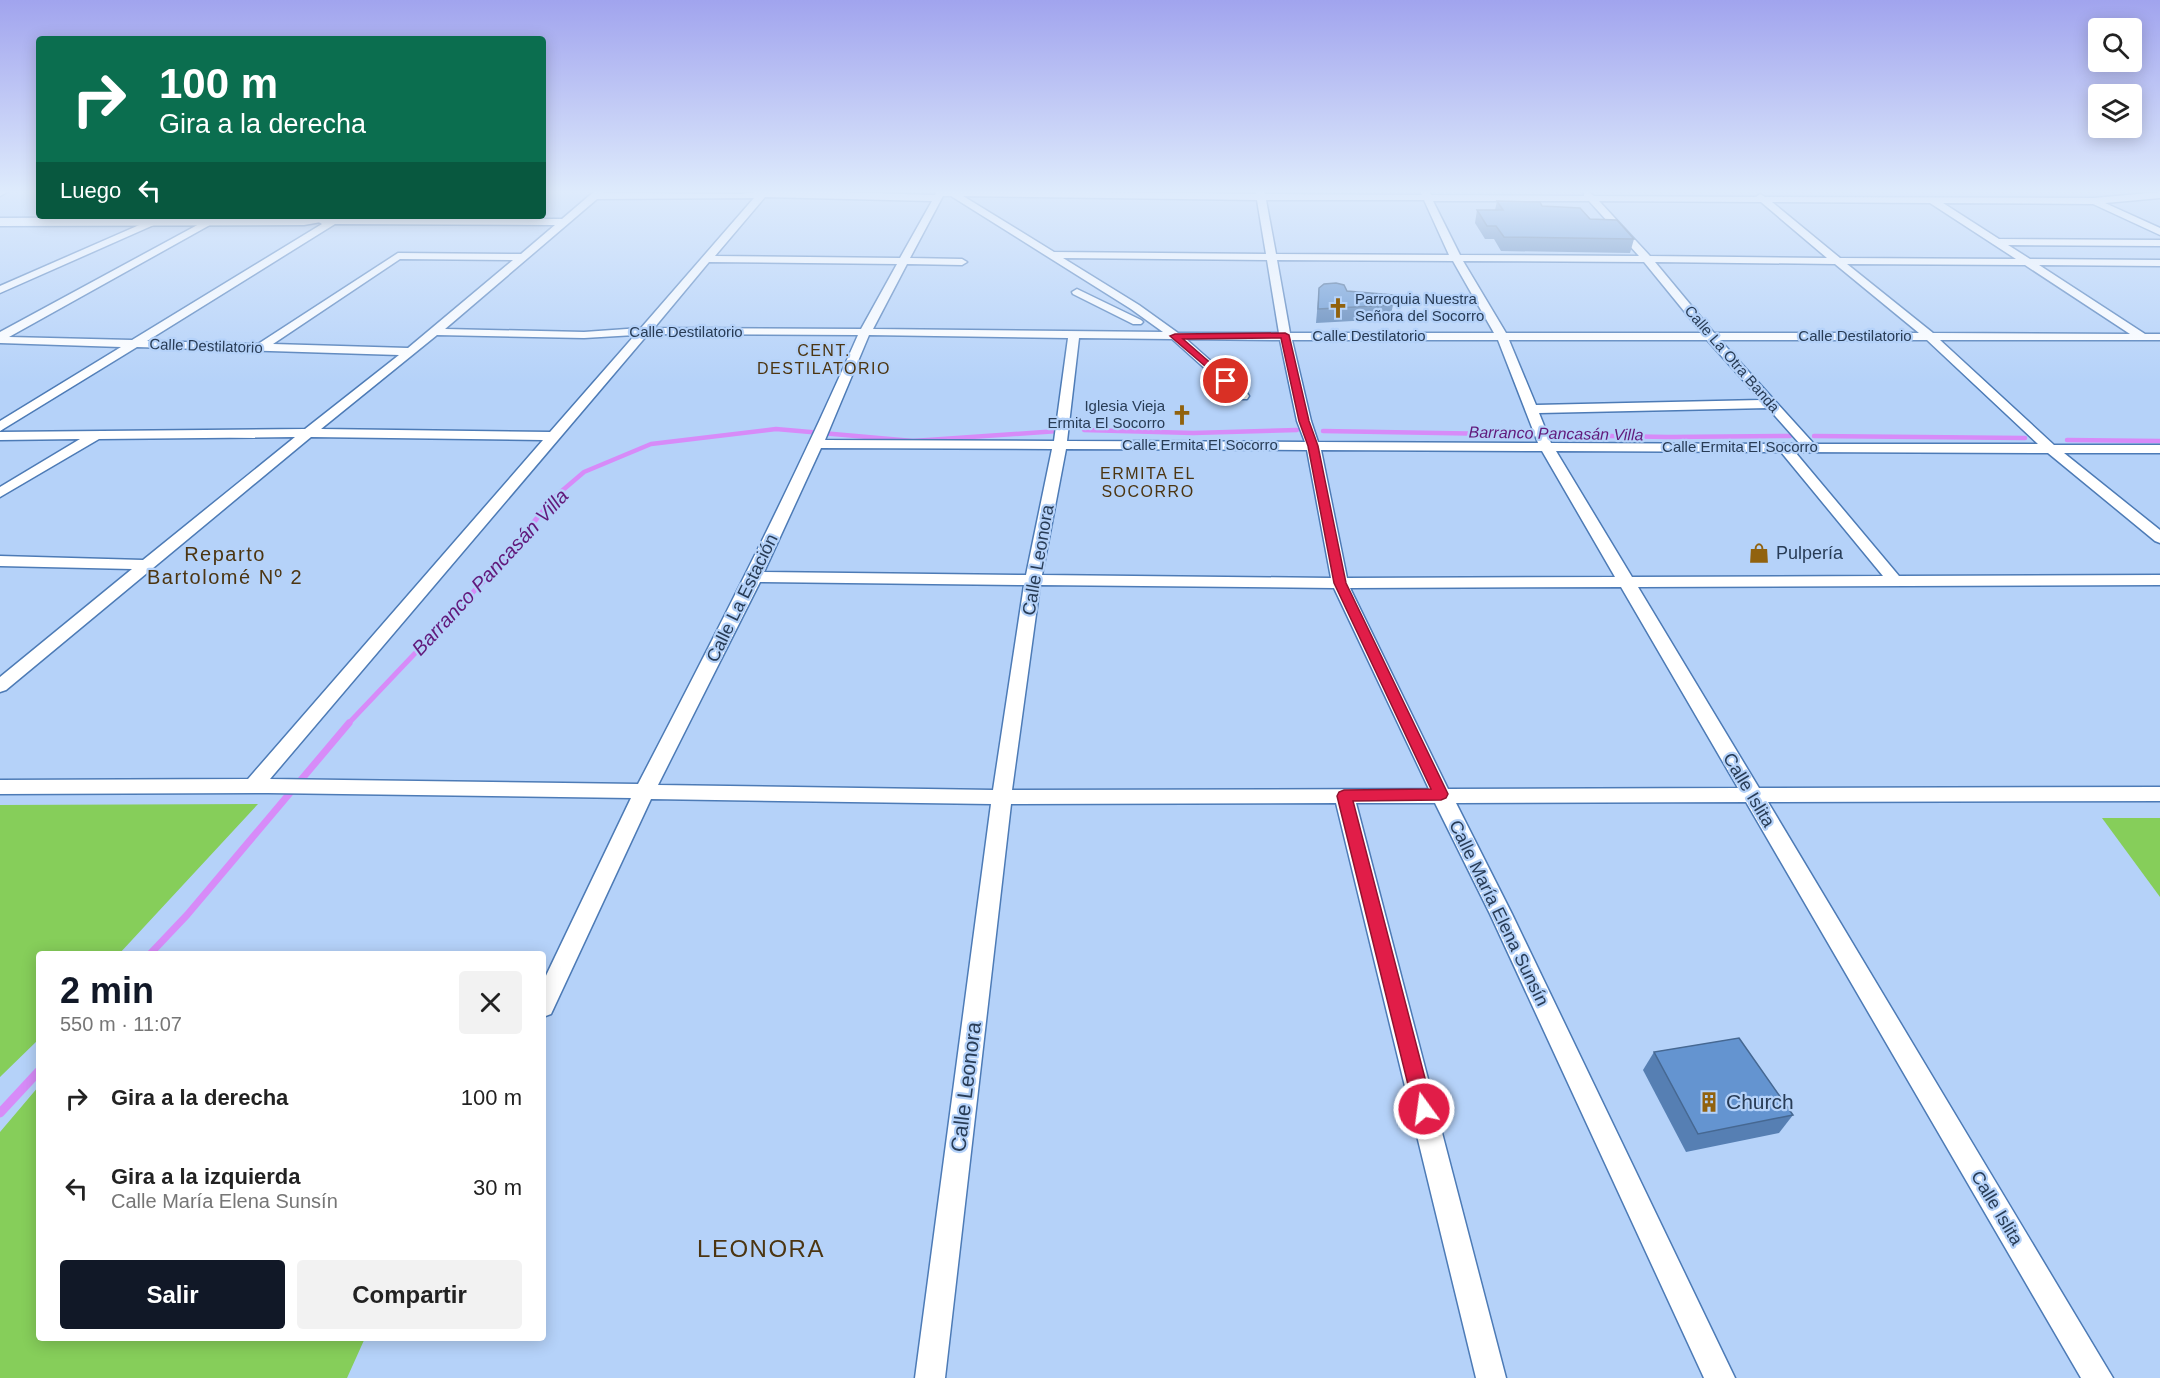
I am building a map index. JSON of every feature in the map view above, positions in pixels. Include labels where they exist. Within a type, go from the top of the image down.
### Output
[{"type":"street","points":[[0,290],[80,254]]},
{"type":"street","points":[[0,339],[152,254]]},
{"type":"street","points":[[0,427],[277,254]]},
{"type":"street","points":[[0,686],[308,433],[411,352],[526,254]]},
{"type":"street","points":[[260,786],[552,436],[709,254]]},
{"type":"street","name":"Calle La Estación","points":[[546,1001],[645,791],[754,577],[826,423],[865,332],[908,254]]},
{"type":"street","name":"Calle Islita","points":[[1454,254],[1502,336],[1542,439],[2098,1378]]},
{"type":"street","name":"Calle La Otra Banda","points":[[1642,254],[1710,336],[1810,447]]},
{"type":"street","points":[[1829,254],[1930,336],[2049,447],[2160,538]]},
{"type":"street","points":[[2016,254],[2160,348]]},
{"type":"street","points":[[1052,255],[2160,263]]},
{"type":"street","points":[[1052,255],[1135,307],[1175,336],[1243,396]]},
{"type":"street","points":[[260,348],[398,256],[523,257]]},
{"type":"street","name":"Calle María Elena Sunsín","points":[[1272,256],[1285,335],[1304,421],[1313,446],[1340,583],[1501,914],[1720,1378]]},
{"type":"street","points":[[705,259],[962,262]]},
{"type":"street","points":[[1077,292],[1137,322]]},
{"type":"street","points":[[1135,307],[1139,335]]},
{"type":"street","name":"Calle Destilatorio","points":[[435,332],[584,335],[645,331],[1175,336],[2160,337]]},
{"type":"street","name":"Calle Leonora","points":[[930,1378],[1003,791],[1033,578],[1060,444],[1074,334]]},
{"type":"street","name":"Calle Destilatorio","points":[[0,339],[411,352]]},
{"type":"street","points":[[1530,409],[1771,404]]},
{"type":"street","points":[[0,436],[308,433],[552,436]]},
{"type":"street","points":[[0,493],[97,435]]},
{"type":"street","name":"Calle Ermita El Socorro","points":[[816,443],[1313,446],[1542,439],[1784,447],[2160,449]]},
{"type":"street","points":[[1784,447],[1895,581]]},
{"type":"street","points":[[0,561],[148,565]]},
{"type":"street","points":[[754,577],[1033,578],[1340,583],[2160,580]]},
{"type":"street","points":[[0,787],[260,786],[645,791],[1003,791],[1344,796],[2160,794]]},
{"type":"street","points":[[1344,796],[1491,1378]]},
{"type":"green space","points":[[258,804],[122,951],[36,951],[36,1042],[0,1077],[0,805]]},
{"type":"green space","points":[[2102,818],[2160,818],[2160,897]]},
{"type":"green space","points":[[36,1090],[36,1341],[364,1341],[347,1378],[0,1378],[0,1132]]},
{"type":"building","points":[[1324,284],[1344,285],[1347,291],[1393,295],[1393,305],[1318,309],[1319,288]]},
{"type":"building","name":"Church","points":[[1739,1038],[1793,1115],[1698,1134],[1654,1052]]},
{"type":"waterway","name":"Barranco Pancasán Villa","points":[[550,501],[584,472],[651,444],[776,429],[913,441],[1058,431]]},
{"type":"waterway","name":"Barranco Pancasán Villa","points":[[1084,430],[1193,433],[1297,430]]},
{"type":"waterway","name":"Barranco Pancasán Villa","points":[[1323,431],[1668,437],[1790,436]]},
{"type":"waterway","name":"Barranco Pancasán Villa","points":[[1814,436],[2025,438]]},
{"type":"waterway","name":"Barranco Pancasán Villa","points":[[2067,440],[2160,441]]},
{"type":"waterway","name":"Barranco Pancasán Villa","points":[[347,725],[495,569],[552,500]]},
{"type":"waterway","name":"Barranco Pancasán Villa","points":[[153,951],[187,915],[349,723]]},
{"type":"waterway","name":"Barranco Pancasán Villa","points":[[0,1113],[36,1074]]},
{"type":"place","name":"Parroquia Nuestra Señora del Socorro","points":[[1338,308]]},
{"type":"place","name":"Iglesia Vieja Ermita El Socorro","points":[[1182,415]]},
{"type":"place","name":"Pulpería","points":[[1759,553]]},
{"type":"place","name":"Church","points":[[1709,1102]]},
{"type":"district","name":"CENT. DESTILATORIO","points":[[824,359]]},
{"type":"district","name":"ERMITA EL SOCORRO","points":[[1148,482]]},
{"type":"district","name":"Reparto Bartolomé Nº 2","points":[[225,566]]},
{"type":"district","name":"LEONORA","points":[[761,1249]]},
{"type":"route","points":[[1226,381],[1175,336],[1285,335],[1304,421],[1313,446],[1340,583],[1441,794],[1344,796],[1424,1109]]}]
